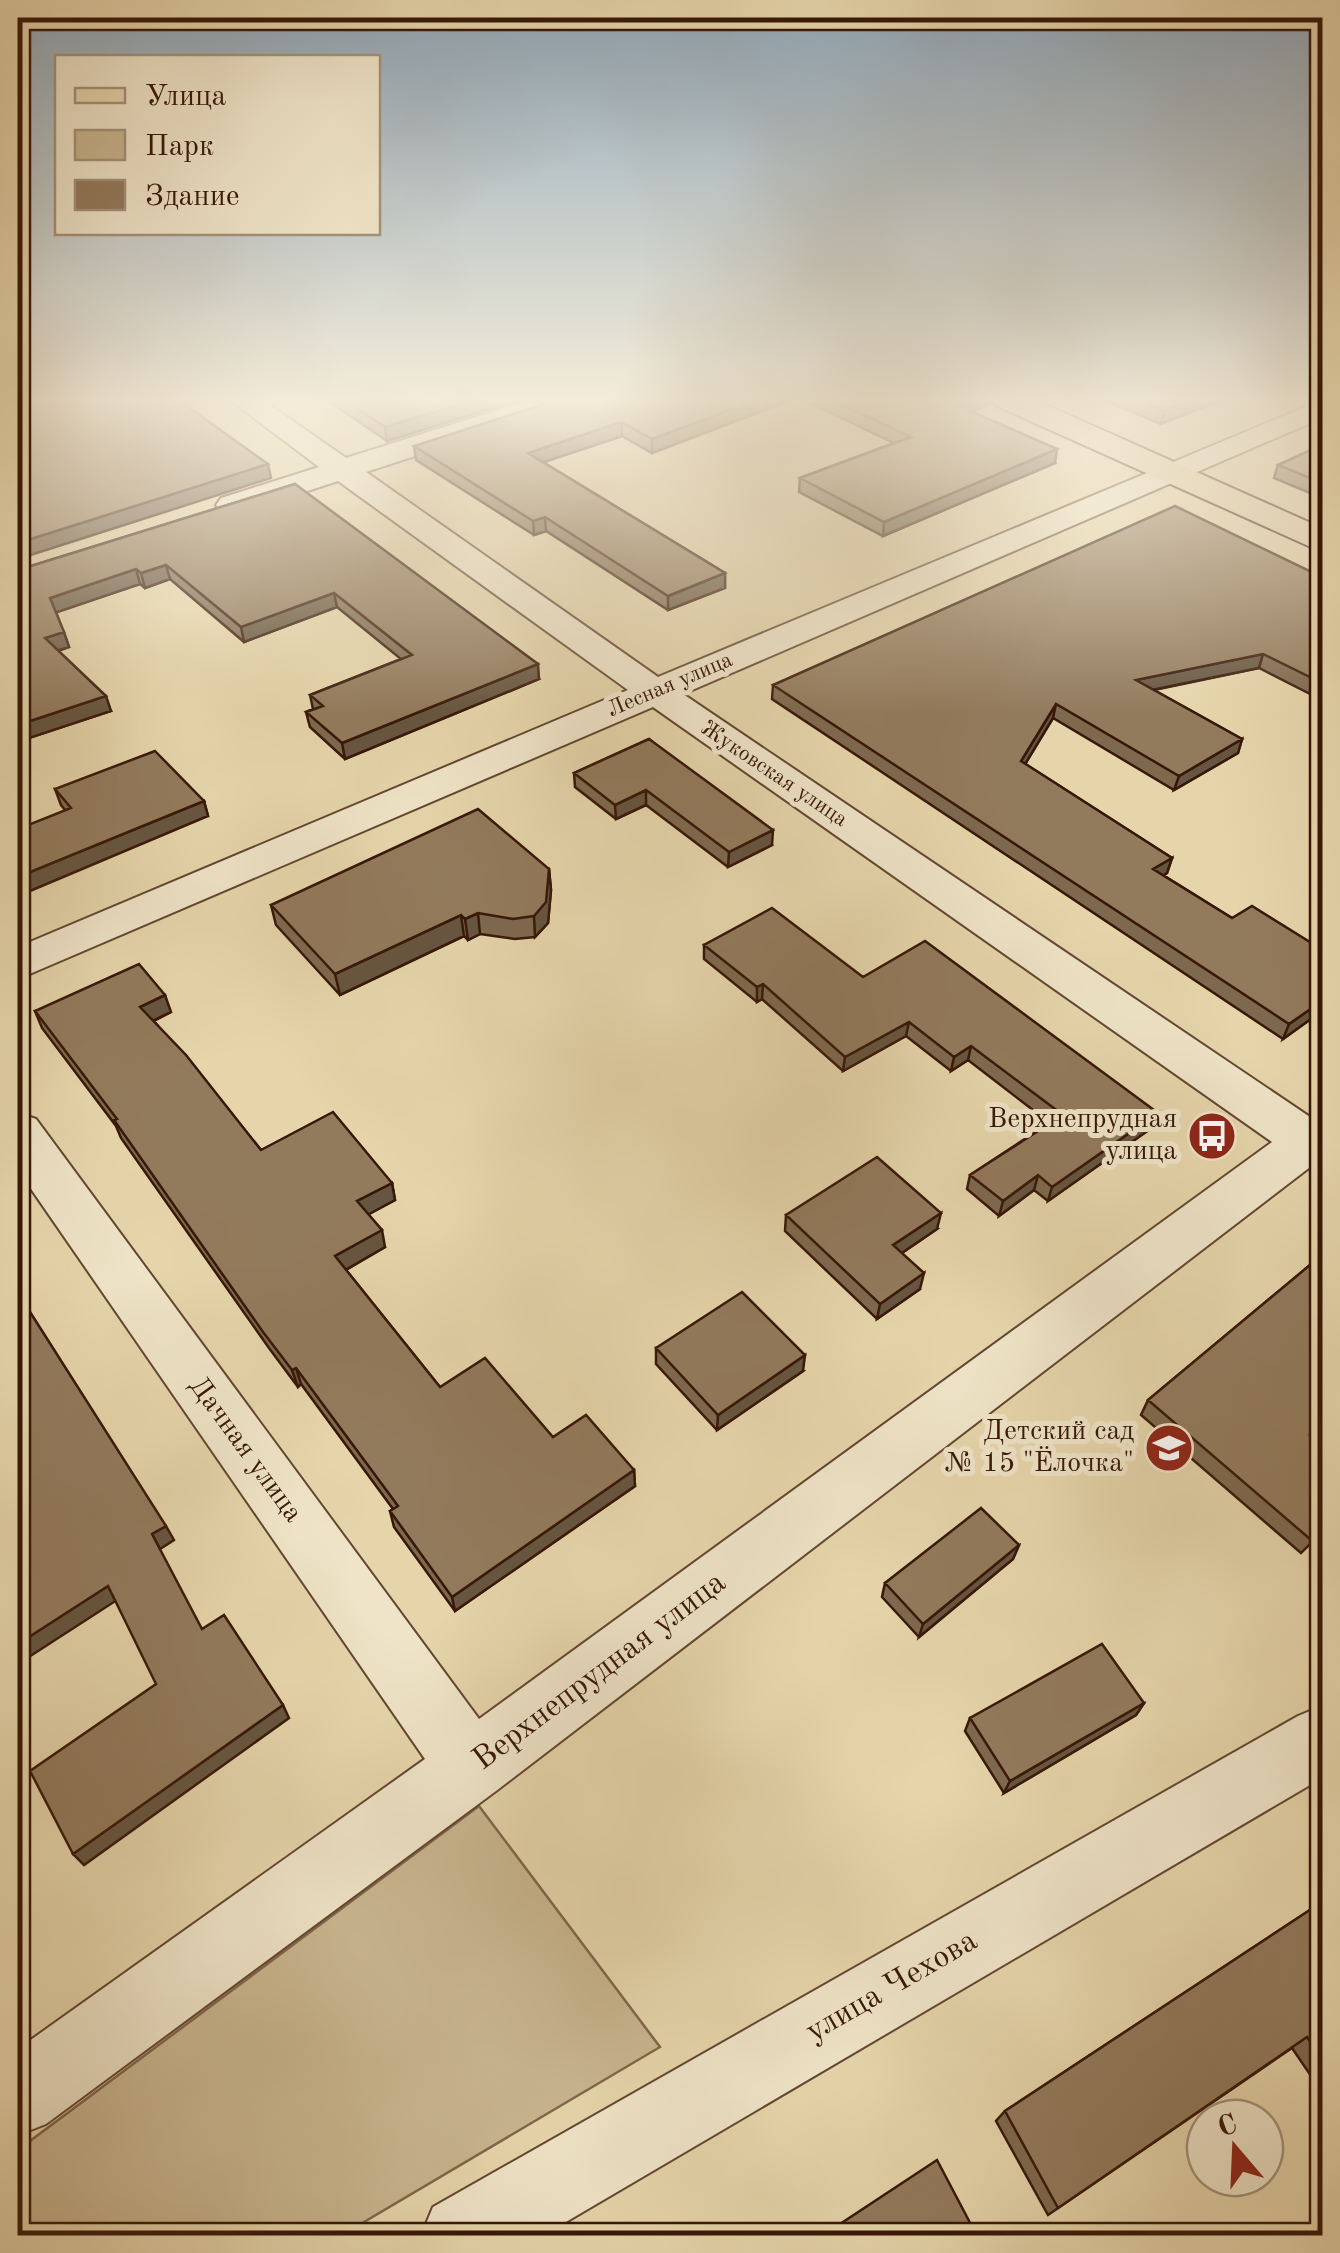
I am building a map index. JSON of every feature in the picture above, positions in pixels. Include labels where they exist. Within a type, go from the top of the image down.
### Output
[{"type":"main road","points":[[1240,504],[1322,541]]},
{"type":"street","points":[[198,516],[234,504]]},
{"type":"street","name":"Жуковская улица","points":[[391,504],[654,691],[1316,1137]]},
{"type":"street","name":"Лесная улица","points":[[18,964],[1093,504]]},
{"type":"street","name":"Дачная улица","points":[[18,1132],[472,1768]]},
{"type":"street","name":"Верхнепрудная улица","points":[[18,2096],[472,1768],[1316,1137]]},
{"type":"street","name":"улица Чехова","points":[[462,2236],[1322,1740]]},
{"type":"green space","points":[[479,1806],[660,2047],[342,2235],[18,2235],[18,2150]]},
{"type":"building","points":[[18,504],[141,504],[18,543]]},
{"type":"building","points":[[230,504],[322,504],[538,664],[342,743],[306,712],[323,706],[310,695],[412,655],[334,593],[241,627],[166,565],[141,573],[136,569],[50,598],[64,632],[45,638],[106,696],[18,725],[18,570]]},
{"type":"building","points":[[506,504],[612,504],[725,573],[668,596],[545,517],[533,521]]},
{"type":"building","points":[[850,504],[926,504],[884,522]]},
{"type":"building","points":[[1175,506],[1322,577],[1322,683],[1263,654],[1136,680],[1242,739],[1179,776],[1056,704],[1021,761],[1172,858],[1153,869],[1232,918],[1252,906],[1318,947],[1322,944],[1322,1001],[1289,1024],[773,685]]},
{"type":"building","points":[[649,739],[773,830],[729,852],[646,790],[615,805],[574,773]]},
{"type":"building","points":[[155,751],[204,801],[18,877],[18,829],[71,808],[55,789]]},
{"type":"building","points":[[478,809],[549,869],[546,902],[534,916],[513,919],[478,913],[465,919],[461,915],[335,974],[271,905]]},
{"type":"building","points":[[772,908],[863,977],[925,941],[1158,1113],[1052,1187],[1038,1175],[1003,1201],[970,1175],[1049,1124],[1041,1118],[1055,1109],[971,1046],[954,1057],[909,1022],[845,1057],[763,984],[757,987],[704,945]]},
{"type":"building","points":[[139,964],[165,995],[140,1007],[186,1055],[261,1150],[333,1112],[392,1183],[357,1201],[382,1230],[335,1256],[440,1387],[485,1358],[553,1437],[586,1415],[634,1470],[452,1597],[390,1511],[398,1506],[296,1368],[292,1370],[263,1332],[114,1120],[117,1119],[35,1011]]},
{"type":"building","points":[[877,1157],[941,1213],[893,1245],[924,1273],[880,1304],[786,1215]]},
{"type":"building","points":[[1322,1255],[1322,1424],[1310,1435],[1322,1445],[1322,1536],[1318,1531],[1310,1539],[1148,1400]]},
{"type":"building","points":[[742,1292],[805,1355],[718,1415],[656,1348]]},
{"type":"building","points":[[18,1293],[166,1526],[152,1534],[202,1629],[224,1615],[283,1705],[73,1854],[30,1771],[156,1684],[108,1586],[18,1644]]},
{"type":"building","points":[[981,1508],[1019,1545],[923,1624],[885,1583]]},
{"type":"building","points":[[1102,1644],[1144,1703],[1010,1781],[970,1718]]},
{"type":"building","points":[[1322,1902],[1322,2059],[1307,2037],[1218,2098],[1185,2098],[1185,2121],[1058,2208],[1005,2111]]},
{"type":"building","points":[[937,2160],[977,2236],[834,2236],[831,2230]]},
{"type":"place","name":"Верхнепрудная улица","points":[[1212,1136]]},
{"type":"place","name":"Детский сад № 15 \"Ёлочка\"","points":[[1169,1448]]}]
